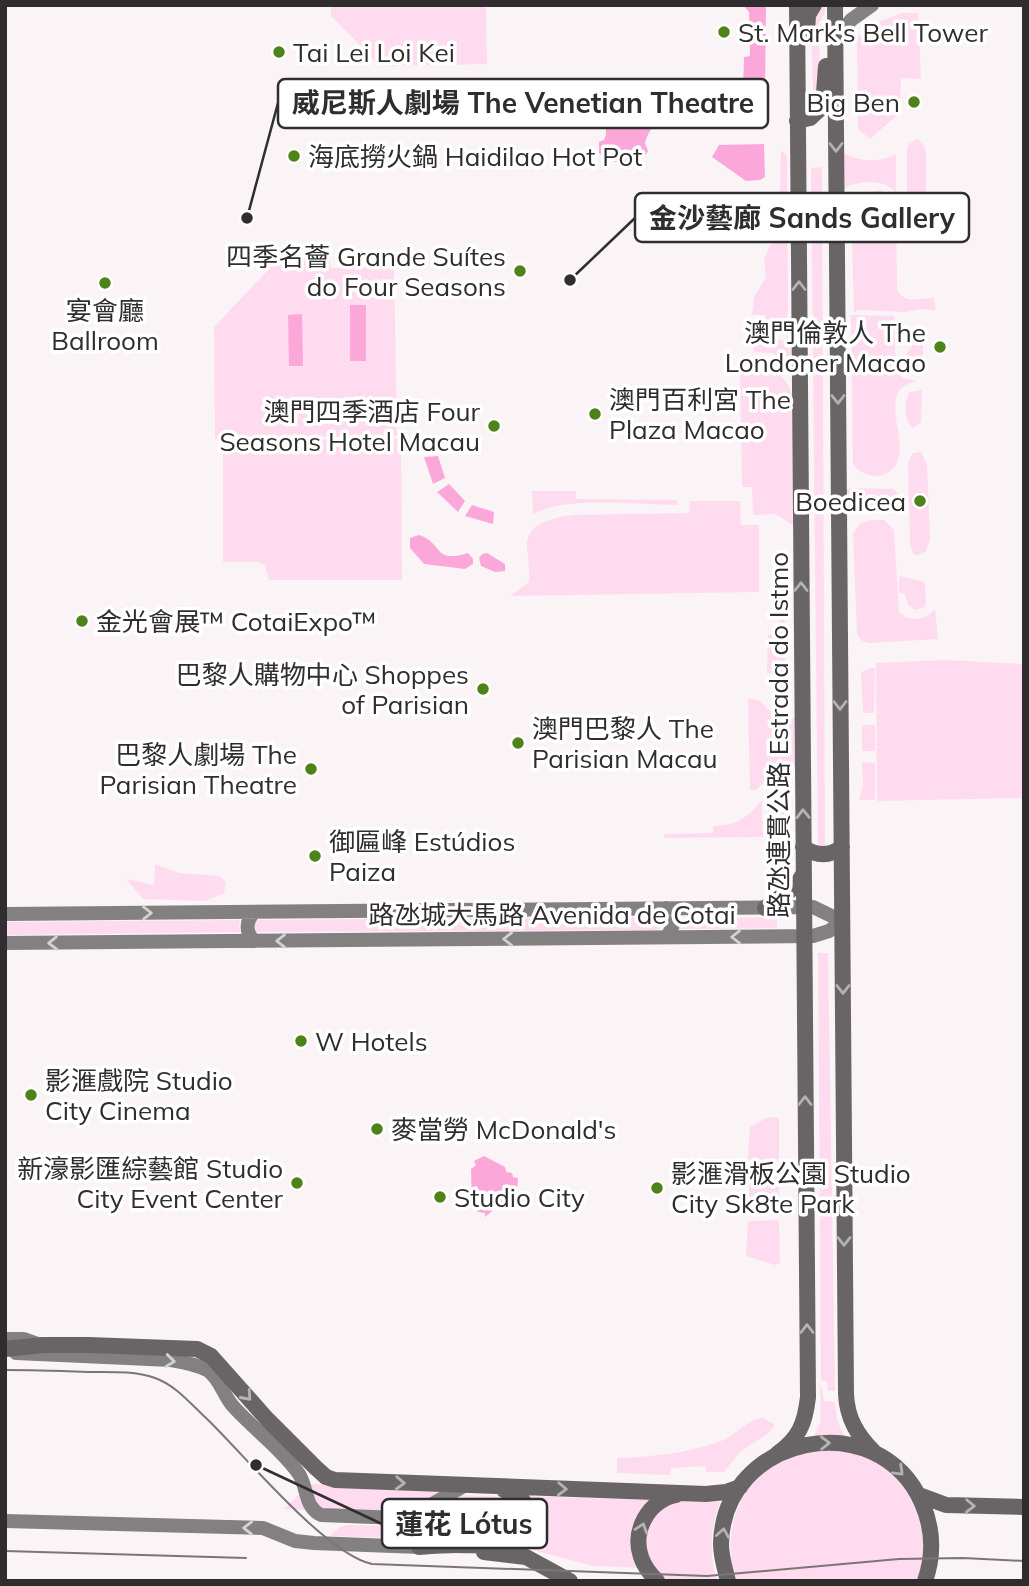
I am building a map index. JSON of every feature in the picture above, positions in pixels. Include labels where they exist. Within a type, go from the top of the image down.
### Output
[{"type":"main road","name":"路氹連貫公路 Estrada do Istmo","points":[[777,1454],[792,1443],[797,1434],[806,1416],[808,1397],[797,5]]},
{"type":"main road","points":[[797,83],[806,65],[808,15],[814,5]]},
{"type":"main road","points":[[835,5],[846,1407],[855,1429],[874,1452],[906,1478],[919,1495],[931,1531],[932,1550],[925,1581]]},
{"type":"main road","points":[[797,121],[810,118],[823,106],[826,65],[835,41]]},
{"type":"main road","points":[[803,847],[819,855],[836,852],[842,846]]},
{"type":"main road","points":[[765,908],[795,887],[804,873]]},
{"type":"main road","points":[[5,1349],[43,1345],[197,1349],[211,1356],[267,1419],[326,1477],[335,1480],[685,1493],[717,1493],[740,1487]]},
{"type":"main road","points":[[728,1581],[722,1558],[722,1533],[728,1509],[740,1487],[757,1468],[777,1454],[801,1445],[825,1441],[850,1444],[874,1452]]},
{"type":"main road","points":[[419,1547],[502,1544],[519,1538],[530,1519],[526,1504],[515,1494],[494,1487]]},
{"type":"main road","points":[[657,1581],[641,1557],[638,1545],[641,1524],[654,1506],[670,1496],[685,1493]]},
{"type":"main road","points":[[919,1495],[946,1505],[1024,1507]]},
{"type":"main road","points":[[419,1547],[526,1557],[569,1581]]},
{"type":"street","points":[[835,41],[851,20],[872,5]]},
{"type":"street","name":"路氹城大馬路 Avenida de Cotai","points":[[5,914],[813,907],[842,921],[822,934],[804,936],[5,943]]},
{"type":"street","points":[[666,908],[673,921],[672,930],[667,937]]},
{"type":"street","points":[[254,912],[247,928],[254,941]]},
{"type":"street","points":[[5,1339],[24,1339],[43,1345]]},
{"type":"street","points":[[5,1349],[13,1353],[171,1360],[209,1371],[230,1403],[297,1471],[305,1485],[308,1502],[321,1515],[399,1518],[411,1516],[464,1486]]},
{"type":"street","points":[[5,1521],[262,1528],[295,1541],[419,1547]]},
{"type":"shaded area","points":[[331,5],[486,5],[487,64],[380,66],[331,16]]},
{"type":"shaded area","points":[[743,5],[766,5],[765,89],[743,89],[744,57],[750,56],[749,12]]},
{"type":"shaded area","points":[[821,5],[825,5],[825,13],[819,23],[820,96],[807,114],[807,101],[812,98],[813,89],[811,19]]},
{"type":"shaded area","points":[[902,13],[918,13],[921,79],[901,78],[900,113],[870,139],[858,129],[857,37],[879,22]]},
{"type":"shaded area","points":[[605,96],[620,102],[666,102],[666,115],[650,130],[645,143],[648,151],[639,160],[618,163],[599,153],[599,142],[604,140],[606,135]]},
{"type":"shaded area","points":[[917,139],[924,145],[926,152],[926,222],[922,231],[914,237],[908,231],[907,222],[907,148]]},
{"type":"shaded area","points":[[764,144],[765,177],[760,180],[746,181],[712,157],[719,145]]},
{"type":"shaded area","points":[[781,150],[787,156],[788,314],[779,326],[765,331],[766,315],[752,315],[754,297],[766,277],[764,260],[772,241],[769,217],[772,202],[780,190]]},
{"type":"shaded area","points":[[840,151],[867,160],[896,154],[896,192],[883,184],[869,182],[840,191]]},
{"type":"shaded area","points":[[822,167],[825,847],[818,847],[811,168]]},
{"type":"shaded area","points":[[881,190],[896,204],[897,290],[904,298],[934,298],[936,310],[857,310],[854,313],[851,197]]},
{"type":"shaded area","points":[[302,246],[330,246],[330,268],[394,267],[397,436],[215,438],[214,327],[283,254]]},
{"type":"shaded area","points":[[350,305],[366,305],[366,361],[350,361]]},
{"type":"shaded area","points":[[302,314],[303,366],[289,366],[288,315]]},
{"type":"shaded area","points":[[851,315],[894,316],[896,369],[902,378],[916,381],[903,387],[897,395],[895,408],[900,449],[898,459],[894,467],[879,476],[863,472],[853,464]]},
{"type":"shaded area","points":[[792,333],[791,362],[772,353],[754,352],[753,343],[783,340]]},
{"type":"shaded area","points":[[923,344],[923,374],[906,363],[906,355],[913,345]]},
{"type":"shaded area","points":[[740,368],[758,368],[779,375],[785,380],[793,397],[795,527],[776,514],[753,515],[752,487],[742,487]]},
{"type":"shaded area","points":[[922,390],[921,422],[913,428],[907,421],[907,400],[910,392]]},
{"type":"shaded area","points":[[401,439],[402,580],[269,580],[265,565],[258,562],[223,562],[223,440]]},
{"type":"shaded area","points":[[921,452],[927,465],[930,540],[926,551],[918,555],[913,554],[910,544],[908,462],[913,453]]},
{"type":"shaded area","points":[[438,456],[445,478],[433,484],[424,457]]},
{"type":"shaded area","points":[[449,484],[465,501],[458,512],[437,492]]},
{"type":"shaded area","points":[[850,488],[894,489],[898,494],[898,507],[891,512],[861,512],[849,515],[845,512],[844,491]]},
{"type":"shaded area","points":[[532,491],[576,491],[576,499],[677,500],[678,505],[582,503],[546,509],[533,515]]},
{"type":"shaded area","points":[[690,501],[740,501],[741,525],[759,525],[759,592],[510,596],[529,582],[528,539],[531,532],[543,523],[574,515],[689,513]]},
{"type":"shaded area","points":[[472,505],[494,512],[493,524],[465,516]]},
{"type":"shaded area","points":[[884,520],[894,530],[899,612],[907,618],[917,619],[927,616],[935,609],[938,639],[869,643],[862,641],[857,635],[853,533],[861,523]]},
{"type":"shaded area","points":[[419,535],[443,554],[457,556],[468,553],[473,564],[465,569],[424,564],[410,548],[410,538]]},
{"type":"shaded area","points":[[487,553],[505,564],[505,571],[495,572],[481,566],[479,558]]},
{"type":"shaded area","points":[[899,576],[925,582],[924,607],[915,610],[908,605],[905,594],[899,593]]},
{"type":"shaded area","points":[[785,601],[785,693],[781,697],[778,696],[779,674],[767,673],[768,635],[780,635],[779,602]]},
{"type":"shaded area","points":[[946,660],[1024,664],[1024,798],[877,801],[876,663]]},
{"type":"shaded area","points":[[875,668],[874,713],[863,713],[861,672]]},
{"type":"shaded area","points":[[748,698],[760,701],[777,719],[789,720],[796,717],[799,767],[780,767],[756,790],[750,790]]},
{"type":"shaded area","points":[[862,725],[875,725],[875,751],[862,751]]},
{"type":"shaded area","points":[[862,762],[875,763],[875,800],[859,800],[863,785]]},
{"type":"shaded area","points":[[779,790],[785,792],[787,797],[787,845],[779,845]]},
{"type":"shaded area","points":[[762,800],[763,837],[664,838],[664,834],[713,833],[713,826],[741,819]]},
{"type":"shaded area","points":[[155,864],[179,873],[219,876],[226,882],[224,893],[205,901],[143,899],[126,879],[154,885]]},
{"type":"shaded area","points":[[777,917],[777,928],[677,929],[680,923],[678,918]]},
{"type":"shaded area","points":[[661,918],[663,923],[661,928],[656,930],[256,932],[253,923],[256,920]]},
{"type":"shaded area","points":[[241,920],[241,932],[5,935],[5,922]]},
{"type":"shaded area","points":[[818,953],[828,953],[835,1391],[828,1391],[827,1381],[821,1381]]},
{"type":"shaded area","points":[[766,1118],[779,1118],[779,1159],[748,1160],[750,1127]]},
{"type":"shaded area","points":[[484,1156],[505,1167],[506,1172],[518,1178],[517,1195],[510,1197],[506,1206],[499,1209],[497,1207],[485,1217],[485,1213],[478,1212],[472,1203],[471,1169],[476,1165],[474,1161]]},
{"type":"shaded area","points":[[778,1170],[780,1209],[749,1209],[749,1171]]},
{"type":"shaded area","points":[[779,1220],[780,1263],[775,1265],[746,1256],[748,1221]]},
{"type":"shaded area","points":[[820,1386],[824,1401],[835,1402],[837,1420],[844,1436],[814,1436],[821,1421]]},
{"type":"shaded area","points":[[763,1418],[775,1425],[769,1433],[741,1451],[724,1472],[706,1472],[706,1466],[671,1468],[670,1475],[617,1473],[617,1458],[695,1449],[727,1438],[751,1422]]},
{"type":"shaded area","points":[[838,1448],[869,1457],[895,1475],[921,1515],[926,1547],[919,1581],[736,1581],[732,1562],[733,1525],[738,1507],[747,1491],[773,1464],[790,1455]]},
{"type":"shaded area","points":[[310,1484],[445,1489],[416,1507],[392,1514],[284,1509]]},
{"type":"shaded area","points":[[458,1495],[508,1497],[517,1503],[520,1512],[517,1528],[512,1533],[486,1540],[330,1536],[340,1527],[347,1525],[402,1526],[414,1523]]},
{"type":"shaded area","points":[[530,1496],[652,1500],[641,1568],[593,1566],[533,1550],[504,1548],[535,1506]]},
{"type":"shaded area","points":[[688,1501],[720,1502],[712,1541],[717,1581],[683,1582],[669,1579],[650,1562],[645,1543],[646,1533],[655,1515],[668,1505]]},
{"type":"tram line","points":[[5,1370],[123,1372],[162,1381],[188,1400],[309,1523],[331,1542],[372,1564],[707,1576],[899,1559],[1024,1561]]},
{"type":"tram line","points":[[5,1551],[246,1558]]},
{"type":"place","name":"St. Mark's Bell Tower","points":[[724,32]]},
{"type":"place","name":"Tai Lei Loi Kei","points":[[279,52]]},
{"type":"place","name":"Big Ben","points":[[914,102]]},
{"type":"place","name":"海底撈火鍋 Haidilao Hot Pot","points":[[294,156]]},
{"type":"place","name":"威尼斯人劇場 The Venetian Theatre","points":[[247,218]]},
{"type":"place","name":"四季名薈 Grande Suítes do Four Seasons","points":[[520,271]]},
{"type":"place","name":"金沙藝廊 Sands Gallery","points":[[570,280]]},
{"type":"place","name":"宴會廳 Ballroom","points":[[105,283]]},
{"type":"place","name":"澳門倫敦人 The Londoner Macao","points":[[940,347]]},
{"type":"place","name":"澳門百利宮 The Plaza Macao","points":[[595,414]]},
{"type":"place","name":"澳門四季酒店 Four Seasons Hotel Macau","points":[[494,426]]},
{"type":"place","name":"Boedicea","points":[[920,501]]},
{"type":"place","name":"金光會展™ CotaiExpo™","points":[[82,621]]},
{"type":"place","name":"巴黎人購物中心 Shoppes of Parisian","points":[[483,689]]},
{"type":"place","name":"澳門巴黎人 The Parisian Macau","points":[[518,743]]},
{"type":"place","name":"巴黎人劇場 The Parisian Theatre","points":[[311,769]]},
{"type":"place","name":"御匾峰 Estúdios Paiza","points":[[315,856]]},
{"type":"place","name":"W Hotels","points":[[301,1041]]},
{"type":"place","name":"影滙戲院 Studio City Cinema","points":[[31,1095]]},
{"type":"place","name":"麥當勞 McDonald's","points":[[377,1129]]},
{"type":"place","name":"新濠影匯綜藝館 Studio City Event Center","points":[[297,1183]]},
{"type":"place","name":"影滙滑板公園 Studio City Sk8te Park","points":[[657,1188]]},
{"type":"place","name":"Studio City","points":[[440,1197]]},
{"type":"place","name":"蓮花 Lótus","points":[[256,1465]]}]
